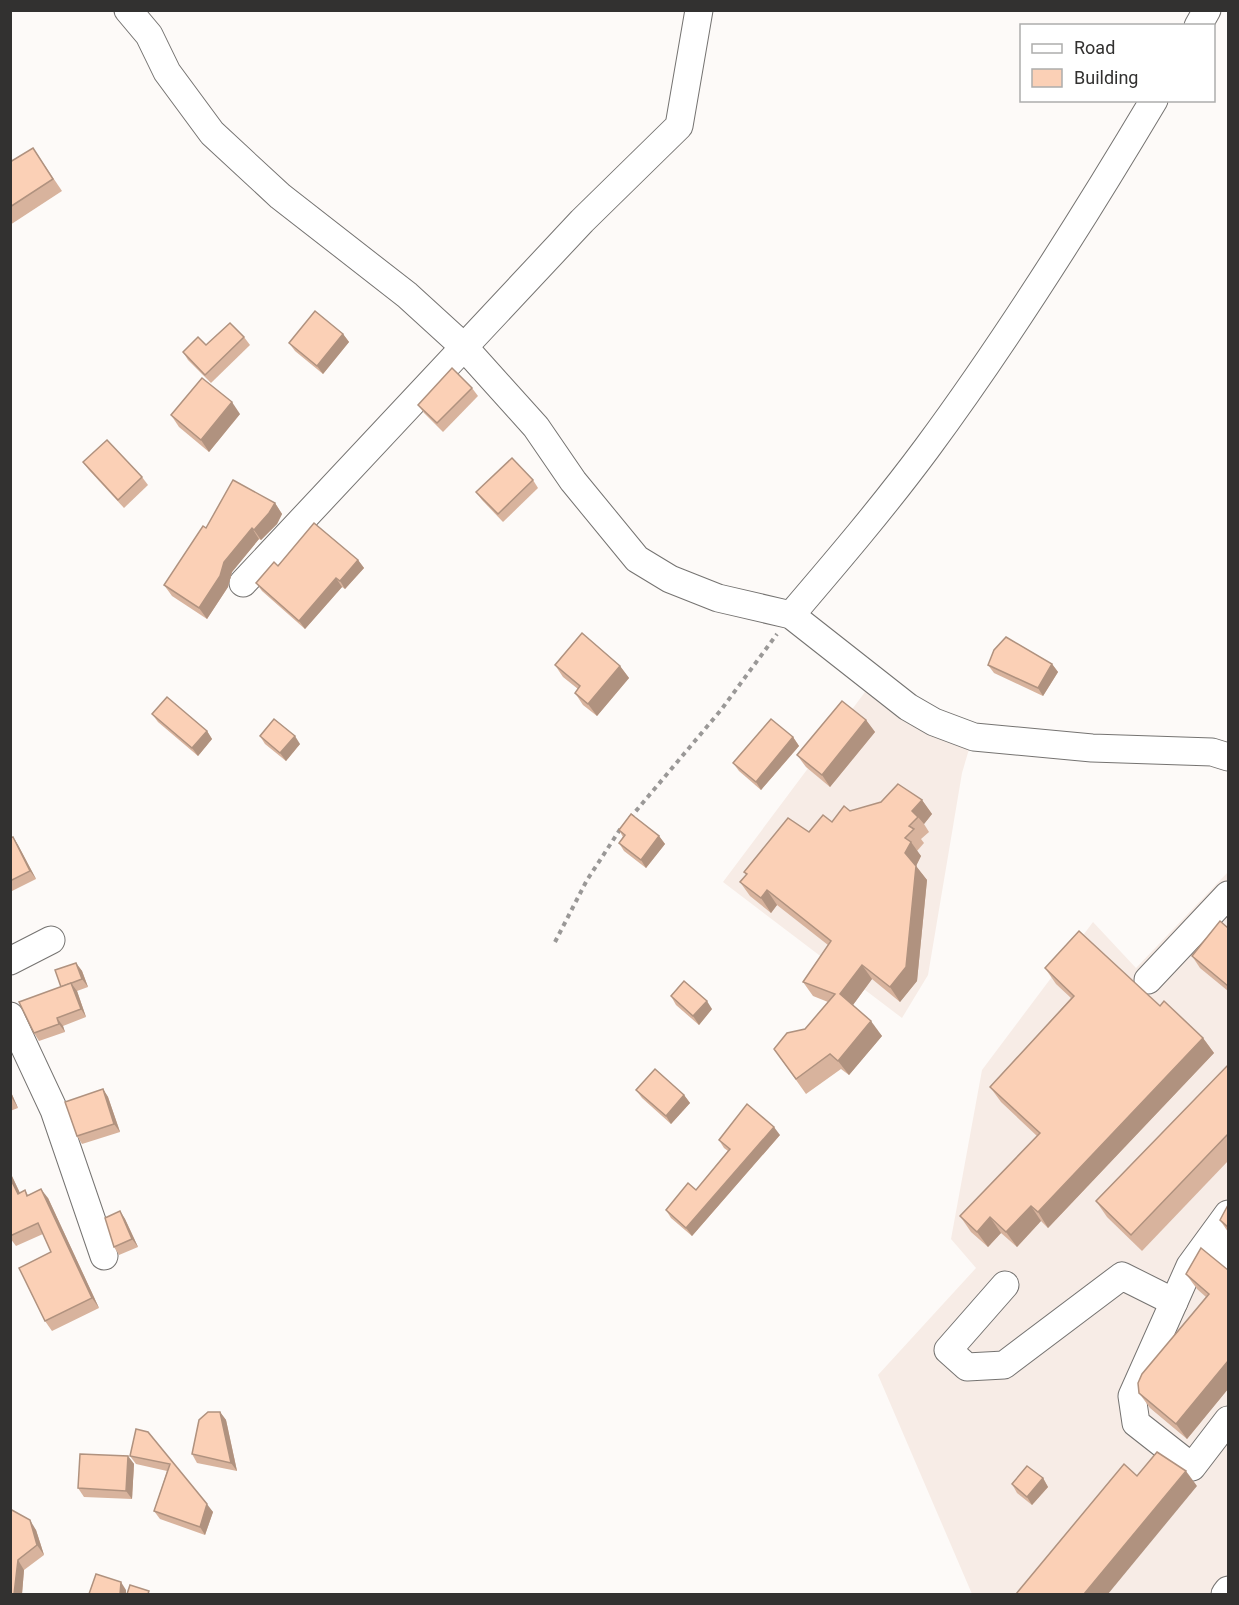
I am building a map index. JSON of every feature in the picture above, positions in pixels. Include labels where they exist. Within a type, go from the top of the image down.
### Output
[{"type":"street","points":[[128,10],[149,35],[167,72],[212,133],[280,196],[407,295],[464,347],[536,427],[573,481],[637,559],[670,579],[718,598],[791,615],[909,707],[934,722],[974,737],[1081,747],[1212,752],[1228,757]]},
{"type":"street","points":[[243,583],[582,221],[679,126],[699,10]]},
{"type":"street","points":[[1199,24],[1207,10]]},
{"type":"street","points":[[791,615],[856,539],[927,448],[1016,320],[1098,193],[1153,102]]},
{"type":"street","points":[[1148,980],[1228,895]]},
{"type":"street","points":[[10,961],[51,940]]},
{"type":"street","points":[[10,1016],[54,1110],[104,1256]]},
{"type":"street","points":[[1228,1214],[1219,1248],[1190,1266],[1131,1396],[1137,1423],[1192,1467],[1228,1420]]},
{"type":"street","points":[[1005,1285],[948,1350],[967,1367],[1004,1365],[1122,1276],[1174,1302]]},
{"type":"street","points":[[1225,1594],[1228,1590]]},
{"type":"path","points":[[555,942],[586,880],[619,831],[721,710],[791,615]]},
{"type":"shaded area","points":[[874,680],[972,739],[962,773],[928,975],[902,1018],[723,882]]},
{"type":"shaded area","points":[[1228,872],[1228,1594],[972,1594],[878,1375],[976,1268],[951,1239],[982,1070],[1093,922],[1136,968]]},
{"type":"building","points":[[33,148],[53,179],[10,207],[10,162]]},
{"type":"building","points":[[315,311],[343,334],[317,366],[289,343]]},
{"type":"building","points":[[230,323],[244,337],[205,375],[183,352],[198,337],[206,345]]},
{"type":"building","points":[[452,368],[472,388],[437,423],[418,405]]},
{"type":"building","points":[[202,378],[232,402],[201,440],[171,415]]},
{"type":"building","points":[[107,440],[142,477],[118,500],[83,462]]},
{"type":"building","points":[[512,458],[533,480],[498,514],[476,492]]},
{"type":"building","points":[[233,480],[275,503],[269,513],[254,530],[252,528],[224,562],[220,576],[199,608],[164,585],[203,526],[206,528]]},
{"type":"building","points":[[314,523],[358,560],[340,581],[336,578],[299,621],[256,583],[274,562],[278,566]]},
{"type":"building","points":[[582,633],[620,666],[588,704],[575,693],[580,686],[555,665]]},
{"type":"building","points":[[1006,637],[1052,664],[1038,688],[988,665],[994,650]]},
{"type":"building","points":[[167,697],[207,731],[192,748],[152,714]]},
{"type":"building","points":[[842,701],[866,720],[822,775],[797,755]]},
{"type":"building","points":[[274,719],[295,736],[280,753],[260,736]]},
{"type":"building","points":[[771,719],[793,737],[756,782],[733,763]]},
{"type":"building","points":[[898,784],[922,800],[912,811],[918,817],[909,826],[914,829],[905,838],[911,842],[905,853],[916,866],[906,967],[890,987],[862,965],[840,994],[871,1021],[838,1061],[830,1054],[796,1079],[774,1049],[787,1033],[805,1029],[835,994],[803,982],[831,941],[767,890],[761,898],[740,882],[747,874],[744,872],[788,818],[809,832],[823,815],[832,822],[844,806],[850,811],[881,802]]},
{"type":"building","points":[[631,814],[659,836],[641,860],[619,843],[625,835],[619,830]]},
{"type":"building","points":[[13,837],[30,871],[10,881],[10,838]]},
{"type":"building","points":[[1220,921],[1228,928],[1228,986],[1192,956]]},
{"type":"building","points":[[1079,931],[1160,1006],[1164,1001],[1203,1038],[1038,1212],[1031,1206],[1006,1232],[990,1217],[977,1232],[960,1216],[1040,1133],[990,1087],[1074,996],[1045,968]]},
{"type":"building","points":[[76,963],[82,979],[61,987],[55,970]]},
{"type":"building","points":[[684,981],[707,1001],[693,1016],[671,996]]},
{"type":"building","points":[[71,983],[81,1009],[57,1018],[59,1024],[34,1033],[19,1002]]},
{"type":"building","points":[[1228,1065],[1228,1134],[1131,1235],[1096,1201]]},
{"type":"building","points":[[655,1069],[684,1095],[666,1116],[636,1090]]},
{"type":"building","points":[[103,1089],[114,1124],[77,1136],[65,1102]]},
{"type":"building","points":[[747,1104],[774,1127],[686,1228],[666,1210],[688,1183],[696,1190],[730,1149],[719,1140]]},
{"type":"building","points":[[10,1178],[18,1194],[25,1190],[27,1196],[41,1189],[92,1298],[45,1321],[19,1268],[51,1252],[38,1223],[10,1236]]},
{"type":"building","points":[[1228,1205],[1228,1227],[1220,1220]]},
{"type":"building","points":[[120,1211],[132,1239],[114,1247],[105,1218]]},
{"type":"building","points":[[1201,1248],[1228,1270],[1228,1361],[1176,1424],[1139,1393],[1138,1383],[1142,1374],[1209,1294],[1186,1274]]},
{"type":"building","points":[[208,1412],[220,1412],[231,1463],[192,1454],[199,1420]]},
{"type":"building","points":[[136,1429],[148,1432],[207,1504],[200,1527],[154,1511],[170,1464],[130,1456]]},
{"type":"building","points":[[1157,1452],[1186,1471],[1084,1594],[1016,1594],[1124,1464],[1137,1476]]},
{"type":"building","points":[[80,1454],[128,1456],[126,1491],[78,1488]]},
{"type":"building","points":[[1027,1466],[1043,1478],[1027,1497],[1012,1484]]},
{"type":"building","points":[[10,1509],[30,1520],[37,1545],[18,1560],[14,1594],[10,1594]]},
{"type":"building","points":[[96,1574],[121,1582],[120,1594],[89,1594]]},
{"type":"building","points":[[130,1585],[149,1591],[148,1594],[127,1594]]}]
